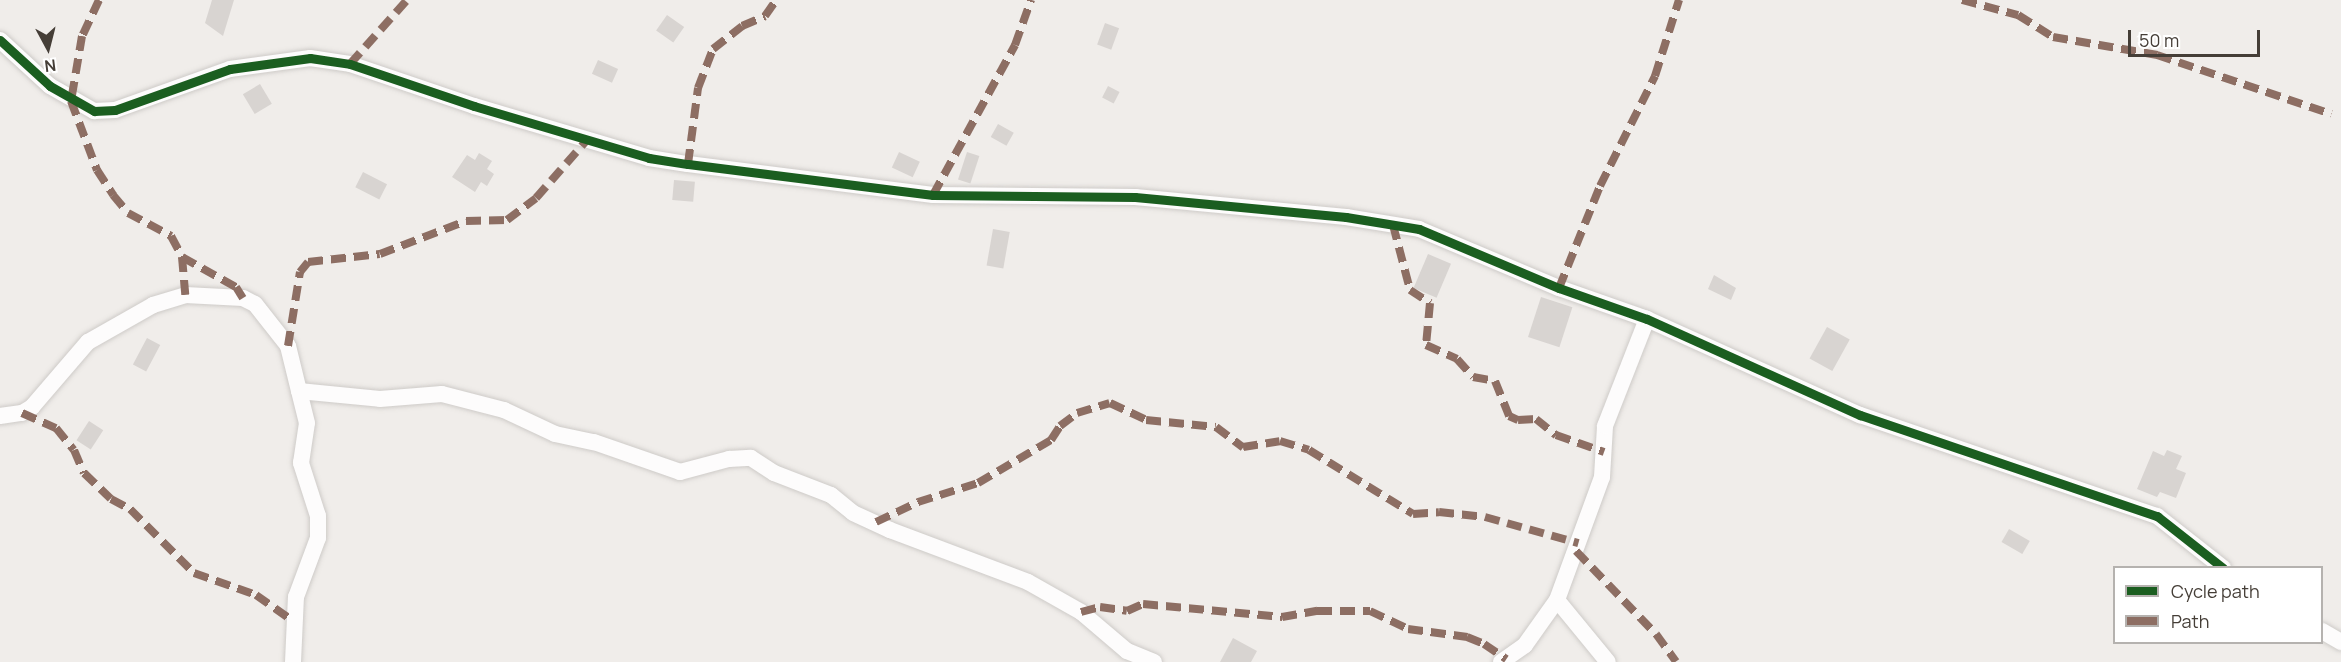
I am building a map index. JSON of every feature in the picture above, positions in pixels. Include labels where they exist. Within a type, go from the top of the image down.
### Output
[{"type":"street","points":[[0,40],[50,86],[94,111],[115,110],[230,69],[310,58],[350,64],[485,110],[649,158],[933,195],[1136,197],[1346,217],[1419,229],[1560,288],[1647,319],[1860,415],[2157,516],[2222,566]]},
{"type":"street","points":[[0,416],[22,413],[32,407],[88,342],[153,305],[185,295],[243,298],[255,304],[288,346],[307,423],[301,463],[318,516],[318,538],[296,597],[293,662]]},
{"type":"street","points":[[1501,662],[1525,645],[1557,600],[1602,477],[1605,426],[1647,319]]},
{"type":"street","points":[[299,391],[381,399],[442,394],[504,410],[555,434],[594,442],[680,472],[729,459],[751,458],[774,473],[831,495],[853,513],[890,530],[1028,582],[1081,612],[1127,651],[1154,662]]},
{"type":"street","points":[[1557,600],[1608,662]]},
{"type":"street","points":[[2323,632],[2341,642]]},
{"type":"building","points":[[212,0],[234,0],[223,36],[205,23]]},
{"type":"building","points":[[667,15],[684,27],[673,43],[656,31]]},
{"type":"building","points":[[1105,23],[1119,28],[1111,50],[1097,45]]},
{"type":"building","points":[[598,60],[618,69],[612,83],[592,74]]},
{"type":"building","points":[[260,84],[272,104],[255,114],[243,94]]},
{"type":"building","points":[[1108,86],[1120,92],[1114,103],[1102,98]]},
{"type":"building","points":[[998,124],[1014,133],[1006,146],[991,137]]},
{"type":"building","points":[[899,152],[920,162],[913,177],[892,167]]},
{"type":"building","points":[[967,152],[979,156],[970,184],[958,180]]},
{"type":"building","points":[[479,153],[492,161],[487,169],[494,174],[487,186],[481,182],[475,192],[452,177],[467,155],[475,160]]},
{"type":"building","points":[[363,172],[387,184],[379,199],[355,187]]},
{"type":"building","points":[[674,180],[695,182],[693,202],[672,200]]},
{"type":"building","points":[[993,229],[1010,232],[1003,268],[987,265]]},
{"type":"building","points":[[1428,254],[1451,264],[1437,298],[1414,288]]},
{"type":"building","points":[[1714,275],[1736,288],[1731,300],[1708,289]]},
{"type":"building","points":[[1541,297],[1572,307],[1559,347],[1528,337]]},
{"type":"building","points":[[1827,327],[1850,340],[1832,371],[1810,358]]},
{"type":"building","points":[[147,338],[160,345],[146,372],[133,364]]},
{"type":"building","points":[[89,421],[103,430],[91,450],[76,440]]},
{"type":"building","points":[[2167,450],[2182,456],[2176,469],[2186,473],[2176,498],[2160,492],[2157,497],[2137,489],[2153,451],[2164,456]]},
{"type":"building","points":[[2009,529],[2030,541],[2022,554],[2002,542]]},
{"type":"building","points":[[1233,638],[1257,651],[1251,662],[1220,662]]},
{"type":"marked path","points":[[99,0],[82,36],[71,101],[97,170],[113,195],[128,213],[171,236],[182,257],[185,295]]},
{"type":"marked path","points":[[350,64],[407,0]]},
{"type":"marked path","points":[[688,164],[698,88],[713,49],[742,26],[765,16],[776,0]]},
{"type":"marked path","points":[[933,195],[1015,45],[1031,0]]},
{"type":"marked path","points":[[1559,288],[1600,186],[1655,76],[1679,0]]},
{"type":"marked path","points":[[1962,0],[2018,15],[2053,37],[2157,55],[2331,114]]},
{"type":"marked path","points":[[288,346],[300,272],[308,262],[380,254],[466,221],[507,220],[536,198],[587,140]]},
{"type":"marked path","points":[[1393,225],[1410,290],[1430,303],[1426,345],[1457,359],[1473,377],[1495,381],[1509,416],[1518,420],[1536,419],[1556,435],[1604,452]]},
{"type":"marked path","points":[[182,257],[236,287],[243,298]]},
{"type":"marked path","points":[[876,522],[918,502],[978,483],[1051,440],[1060,426],[1077,413],[1110,403],[1146,420],[1216,427],[1243,447],[1280,441],[1309,450],[1413,514],[1439,512],[1485,517],[1578,543]]},
{"type":"marked path","points":[[22,413],[56,428],[74,450],[84,473],[111,499],[130,509],[194,573],[256,595],[293,621]]},
{"type":"marked path","points":[[1576,551],[1656,634],[1676,662]]},
{"type":"marked path","points":[[1081,612],[1100,607],[1127,611],[1143,604],[1282,617],[1317,611],[1370,611],[1408,629],[1467,637],[1484,644],[1506,659]]},
{"type":"cycle path","points":[[0,40],[50,86],[94,111],[115,110],[230,69],[310,58],[350,64],[474,106],[649,158],[933,195],[1135,197],[1346,217],[1419,229],[1559,288],[1647,319],[1860,415],[2157,516],[2220,566]]}]
